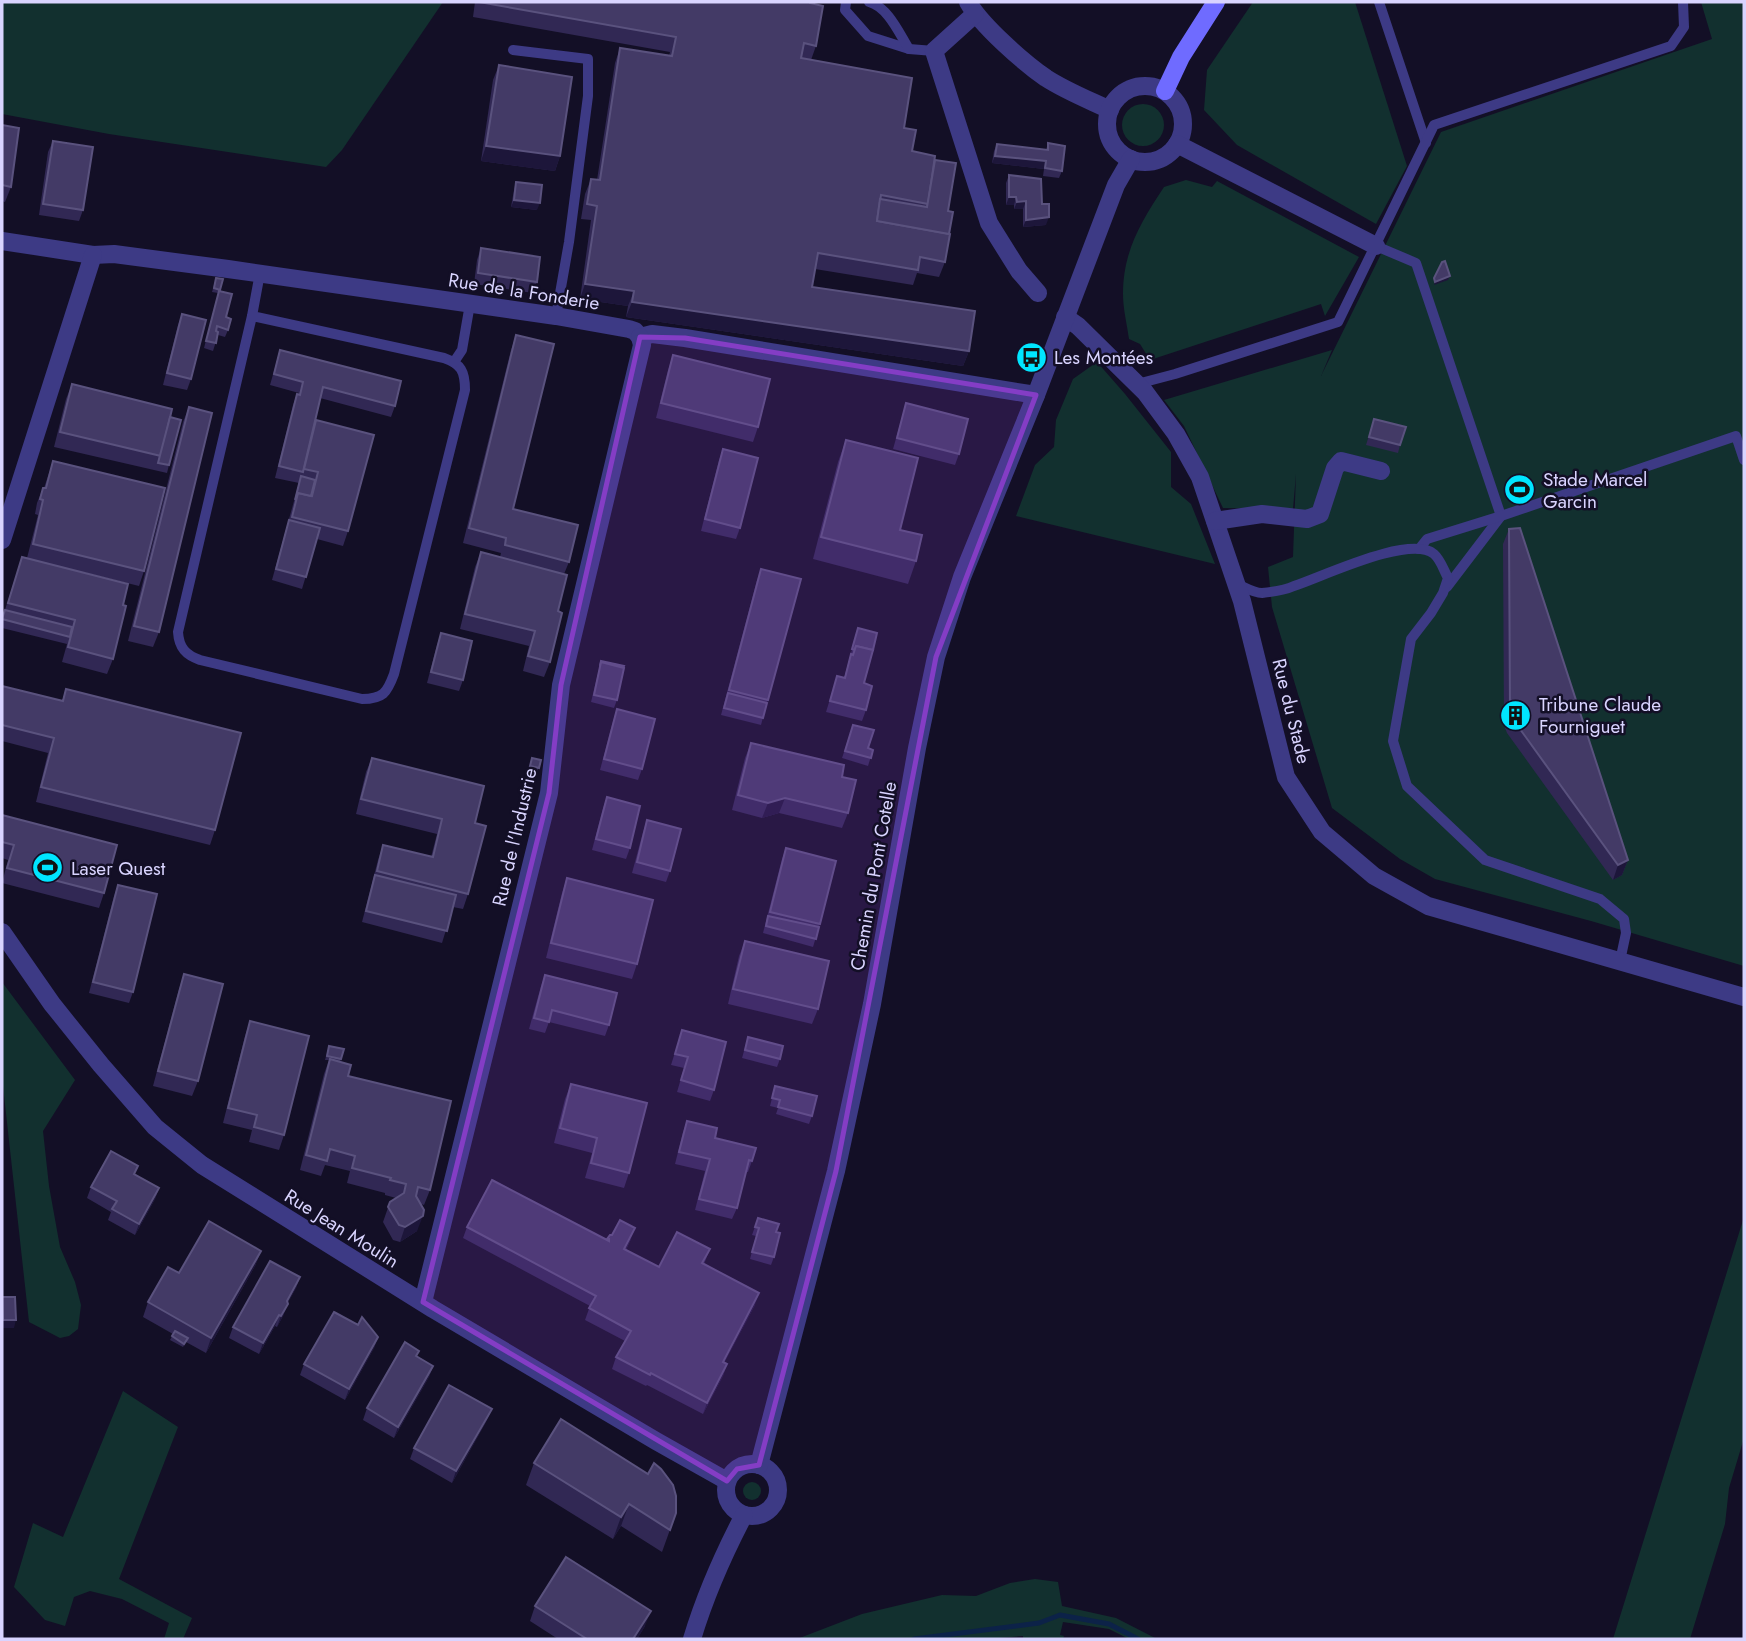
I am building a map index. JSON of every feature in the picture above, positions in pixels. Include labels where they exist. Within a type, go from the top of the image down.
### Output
[{"type":"main road","points":[[1165,91],[1181,57],[1216,2]]},
{"type":"street","points":[[1038,293],[1019,271],[989,223],[934,51],[971,8],[1016,54],[1047,79],[1110,110]]},
{"type":"street","points":[[1153,87],[1165,91],[1175,100],[1183,118],[1183,131],[1177,144],[1168,154],[1157,160],[1142,162],[1131,159],[1116,147],[1110,136],[1110,110],[1122,94],[1133,88],[1153,87]]},
{"type":"street","points":[[1177,144],[1376,246]]},
{"type":"street","name":"Chemin du Pont Cotelle","points":[[759,1465],[836,1171],[872,1004],[917,748],[936,657],[962,577],[1036,395],[1116,185],[1131,159]]},
{"type":"street","name":"Rue de la Fonderie","points":[[2,241],[93,255],[114,254],[260,273],[556,316],[629,328],[640,337],[652,334],[685,338],[1036,395]]},
{"type":"street","points":[[2,540],[93,255]]},
{"type":"street","name":"Rue du Stade","points":[[1067,313],[1160,410],[1200,477],[1242,601],[1286,777],[1322,832],[1374,876],[1428,906],[1744,997]]},
{"type":"street","name":"Rue de l'Industrie","points":[[422,1302],[549,793],[561,685],[642,345],[640,337]]},
{"type":"street","points":[[1215,521],[1262,514],[1307,519],[1320,514],[1335,468],[1341,461],[1381,471]]},
{"type":"street","name":"Rue Jean Moulin","points":[[2,932],[52,1004],[101,1065],[155,1127],[202,1165],[422,1302],[727,1481]]},
{"type":"street","points":[[744,1465],[759,1465],[776,1481],[777,1498],[768,1511],[752,1517],[744,1516],[730,1505],[727,1498],[727,1481],[744,1465]]},
{"type":"street","points":[[692,1639],[707,1593],[744,1516]]},
{"type":"lane","points":[[846,2],[845,10],[868,36],[909,49],[934,51]]},
{"type":"lane","points":[[869,2],[875,4],[893,22],[909,49]]},
{"type":"lane","points":[[1379,2],[1426,143]]},
{"type":"lane","points":[[1137,384],[1338,323],[1434,125],[1671,46],[1684,27],[1683,2]]},
{"type":"lane","points":[[513,50],[588,60],[589,96],[556,316]]},
{"type":"lane","points":[[1376,246],[1416,263],[1501,516]]},
{"type":"lane","points":[[251,316],[454,362],[464,373],[466,390],[394,674],[383,695],[373,699],[362,699],[200,660],[189,656],[178,640],[260,273]]},
{"type":"lane","points":[[454,362],[462,350],[470,304]]},
{"type":"lane","points":[[1419,550],[1427,540],[1736,436],[1744,460]]},
{"type":"lane","points":[[1501,516],[1411,639],[1392,741],[1407,786],[1485,860],[1600,899],[1624,919],[1626,933],[1620,961]]},
{"type":"lane","points":[[1236,583],[1259,593],[1292,587],[1348,564],[1415,548],[1434,553],[1442,564],[1448,578],[1443,593]]},
{"type":"highlighted area","points":[[640,337],[685,338],[1036,395],[936,657],[836,1171],[759,1465],[737,1469],[727,1481],[423,1302],[549,793],[561,685]]},
{"type":"green space","points":[[2,2],[443,2],[342,150],[326,167],[109,134],[2,114]]},
{"type":"green space","points":[[1253,2],[1355,2],[1407,166],[1376,224],[1237,145],[1204,110],[1207,70]]},
{"type":"green space","name":"Stade Marcel Garcin","points":[[1701,2],[1744,2],[1744,966],[1435,879],[1400,859],[1332,808],[1272,607],[1268,567],[1293,557],[1296,474],[1293,509],[1223,508],[1184,426],[1164,400],[1332,350],[1321,376],[1441,132],[1712,39]]},
{"type":"green space","points":[[1143,104],[1158,110],[1164,125],[1158,140],[1143,146],[1128,140],[1122,125],[1128,110]]},
{"type":"green space","points":[[1186,180],[1212,187],[1217,181],[1359,257],[1325,316],[1321,304],[1150,360],[1140,344],[1129,339],[1123,300],[1126,264],[1135,237],[1164,187]]},
{"type":"green space","points":[[1097,362],[1171,452],[1171,487],[1191,504],[1215,564],[1016,516],[1035,465],[1054,447],[1056,420],[1073,379]]},
{"type":"green space","points":[[2,982],[75,1080],[43,1131],[60,1247],[75,1282],[81,1305],[78,1329],[69,1336],[60,1338],[29,1322],[2,1077]]},
{"type":"green space","points":[[1744,1217],[1744,1438],[1729,1488],[1725,1524],[1690,1639],[1613,1639]]},
{"type":"green space","points":[[123,1391],[178,1427],[119,1579],[192,1618],[183,1639],[164,1639],[169,1623],[122,1599],[90,1591],[74,1597],[65,1626],[45,1620],[14,1587],[33,1523],[63,1537]]},
{"type":"green space","points":[[748,1482],[756,1482],[761,1491],[759,1498],[748,1500],[743,1495],[743,1487]]},
{"type":"green space","points":[[1035,1579],[1058,1582],[1062,1606],[1116,1618],[1157,1639],[1129,1639],[1109,1629],[1063,1622],[1060,1635],[1064,1636],[1063,1639],[1023,1639],[1023,1636],[987,1639],[797,1639],[862,1614],[942,1595],[976,1596],[1010,1583]]},
{"type":"building","points":[[479,2],[810,2],[823,6],[816,46],[804,43],[801,58],[912,78],[904,128],[916,130],[912,151],[935,156],[928,204],[881,195],[877,221],[950,234],[945,262],[920,257],[918,270],[818,253],[812,287],[975,311],[969,351],[632,302],[634,291],[585,284],[597,206],[587,204],[591,179],[600,180],[620,48],[672,56],[676,37]]},
{"type":"building","points":[[499,65],[572,77],[560,156],[486,146]]},
{"type":"building","points":[[2,125],[19,128],[11,187],[2,185]]},
{"type":"building","points":[[53,141],[93,147],[83,210],[43,204]]},
{"type":"building","points":[[1048,143],[1065,146],[1062,171],[1045,168],[1046,161],[995,156],[997,144],[1048,150]]},
{"type":"building","points":[[935,160],[956,163],[948,211],[953,212],[949,234],[877,221],[880,199],[927,207]]},
{"type":"building","points":[[1009,175],[1041,179],[1042,204],[1049,204],[1049,217],[1026,220],[1026,201],[1017,202],[1016,197],[1009,197]]},
{"type":"building","points":[[516,182],[542,185],[540,203],[514,200]]},
{"type":"building","points":[[481,248],[540,257],[537,282],[478,273]]},
{"type":"building","points":[[1445,261],[1450,276],[1435,282],[1434,278]]},
{"type":"building","points":[[216,278],[223,279],[220,290],[214,288]]},
{"type":"building","points":[[219,291],[232,294],[226,317],[231,319],[228,330],[217,326],[216,343],[206,341]]},
{"type":"building","points":[[182,314],[206,320],[191,379],[167,373]]},
{"type":"building","points":[[516,335],[554,344],[513,509],[578,525],[569,562],[505,545],[506,538],[469,528]]},
{"type":"building","points":[[280,350],[401,381],[395,406],[323,387],[303,472],[279,466],[297,394],[300,395],[303,382],[274,374]]},
{"type":"building","points":[[673,355],[770,379],[758,427],[661,403]]},
{"type":"building","points":[[72,384],[172,409],[161,456],[60,432]]},
{"type":"building","points":[[906,403],[968,419],[959,454],[897,438]]},
{"type":"building","points":[[189,407],[212,413],[159,632],[134,626]]},
{"type":"building","points":[[170,417],[181,420],[169,465],[158,463]]},
{"type":"building","points":[[1374,419],[1406,427],[1400,445],[1369,437]]},
{"type":"building","points":[[316,420],[374,435],[348,531],[292,517],[298,493],[312,496],[318,472],[304,469]]},
{"type":"building","points":[[846,440],[918,458],[900,530],[922,535],[916,561],[821,537]]},
{"type":"building","points":[[723,449],[758,458],[740,528],[705,519]]},
{"type":"building","points":[[53,461],[165,488],[144,571],[33,544],[43,500],[40,499],[43,488],[46,488]]},
{"type":"building","points":[[301,476],[315,480],[311,496],[298,493],[295,500]]},
{"type":"building","points":[[289,520],[320,528],[306,577],[276,569]]},
{"type":"building","points":[[1520,528],[1628,860],[1618,865],[1512,718],[1509,529]]},
{"type":"building","points":[[481,552],[567,575],[558,611],[562,613],[550,662],[528,656],[535,631],[465,614]]},
{"type":"building","points":[[22,557],[128,584],[123,605],[126,606],[113,659],[68,647],[75,620],[8,603]]},
{"type":"building","points":[[761,569],[801,579],[768,700],[729,690]]},
{"type":"building","points":[[5,610],[72,627],[70,637],[2,619]]},
{"type":"building","points":[[858,628],[877,633],[873,650],[856,646],[855,650],[852,649]]},
{"type":"building","points":[[441,633],[472,641],[463,680],[431,672]]},
{"type":"building","points":[[856,646],[873,650],[864,683],[872,686],[866,710],[830,701],[837,676],[845,678],[851,654],[853,655]]},
{"type":"building","points":[[601,661],[624,666],[623,668],[601,662],[600,666]]},
{"type":"building","points":[[601,662],[624,668],[617,700],[594,695]]},
{"type":"building","points":[[2,686],[63,701],[66,689],[241,733],[215,830],[41,787],[54,738],[2,725]]},
{"type":"building","points":[[728,693],[767,703],[763,718],[724,708]]},
{"type":"building","points":[[617,709],[655,719],[642,769],[604,759]]},
{"type":"building","points":[[853,725],[874,730],[868,748],[873,750],[871,758],[845,751]]},
{"type":"building","points":[[751,743],[844,765],[842,777],[856,780],[848,813],[785,798],[768,803],[738,795]]},
{"type":"building","points":[[372,758],[484,786],[475,823],[486,826],[468,894],[377,871],[383,845],[433,857],[442,819],[361,799]]},
{"type":"building","points":[[532,758],[541,760],[539,768],[530,766]]},
{"type":"building","points":[[607,797],[640,806],[630,848],[596,839]]},
{"type":"building","points":[[2,815],[117,845],[104,893],[7,868],[14,845],[2,842]]},
{"type":"building","points":[[647,820],[681,829],[670,871],[637,862]]},
{"type":"building","points":[[786,848],[836,861],[820,924],[770,912]]},
{"type":"building","points":[[375,875],[456,895],[447,931],[366,911]]},
{"type":"building","points":[[567,878],[653,900],[637,964],[551,943]]},
{"type":"building","points":[[118,885],[157,894],[133,992],[93,982]]},
{"type":"building","points":[[768,916],[819,927],[816,939],[766,926]]},
{"type":"building","points":[[745,941],[829,961],[818,1009],[733,989]]},
{"type":"building","points":[[184,974],[223,984],[198,1081],[158,1071]]},
{"type":"building","points":[[545,975],[617,993],[609,1025],[552,1010],[549,1022],[534,1018]]},
{"type":"building","points":[[250,1021],[309,1036],[284,1135],[254,1127],[257,1115],[228,1108]]},
{"type":"building","points":[[682,1030],[726,1042],[714,1090],[681,1080],[688,1057],[675,1054]]},
{"type":"building","points":[[748,1037],[783,1046],[780,1059],[745,1050]]},
{"type":"building","points":[[329,1046],[344,1049],[341,1059],[327,1056]]},
{"type":"building","points":[[330,1059],[351,1065],[348,1076],[451,1101],[430,1190],[418,1187],[416,1196],[424,1210],[423,1216],[405,1227],[399,1225],[388,1207],[390,1202],[404,1193],[406,1184],[352,1168],[355,1156],[330,1149],[327,1161],[306,1155]]},
{"type":"building","points":[[571,1084],[647,1103],[629,1173],[591,1163],[597,1138],[560,1128]]},
{"type":"building","points":[[775,1086],[817,1096],[812,1116],[778,1107],[780,1100],[772,1098]]},
{"type":"building","points":[[687,1121],[717,1128],[715,1138],[756,1148],[752,1161],[749,1160],[737,1208],[699,1199],[710,1159],[679,1152]]},
{"type":"building","points":[[111,1151],[138,1166],[134,1174],[159,1188],[139,1224],[112,1209],[117,1201],[91,1187]]},
{"type":"building","points":[[492,1180],[609,1241],[607,1239],[620,1220],[635,1228],[624,1249],[659,1267],[677,1232],[710,1249],[702,1263],[759,1293],[723,1362],[727,1364],[707,1403],[616,1357],[631,1331],[589,1308],[596,1296],[467,1227]]},
{"type":"building","points":[[758,1218],[779,1224],[776,1232],[780,1233],[774,1257],[752,1252],[759,1228],[755,1227]]},
{"type":"building","points":[[209,1221],[261,1251],[211,1338],[148,1302],[168,1267],[179,1273]]},
{"type":"building","points":[[270,1261],[300,1277],[287,1301],[288,1304],[263,1343],[233,1327]]},
{"type":"building","points":[[2,1297],[15,1297],[16,1320],[3,1320]]},
{"type":"building","points":[[334,1312],[358,1325],[362,1317],[378,1337],[349,1389],[304,1364]]},
{"type":"building","points":[[175,1331],[188,1338],[184,1344],[172,1336]]},
{"type":"building","points":[[405,1342],[419,1351],[416,1356],[433,1366],[398,1427],[367,1408]]},
{"type":"building","points":[[449,1385],[492,1409],[456,1471],[414,1448]]},
{"type":"building","points":[[561,1419],[648,1474],[654,1463],[661,1469],[673,1485],[676,1496],[676,1513],[670,1530],[629,1504],[621,1517],[534,1463]]},
{"type":"building","points":[[566,1557],[651,1611],[633,1639],[587,1639],[535,1606]]},
{"type":"waterway","points":[[914,1639],[1039,1623],[1060,1615],[1109,1624],[1138,1639]]},
{"type":"place","name":"Les Montées","points":[[1031,357]]},
{"type":"place","name":"Stade Marcel Garcin","points":[[1520,490]]},
{"type":"place","name":"Tribune Claude Fourniguet","points":[[1516,715]]},
{"type":"place","name":"Laser Quest","points":[[48,868]]}]
